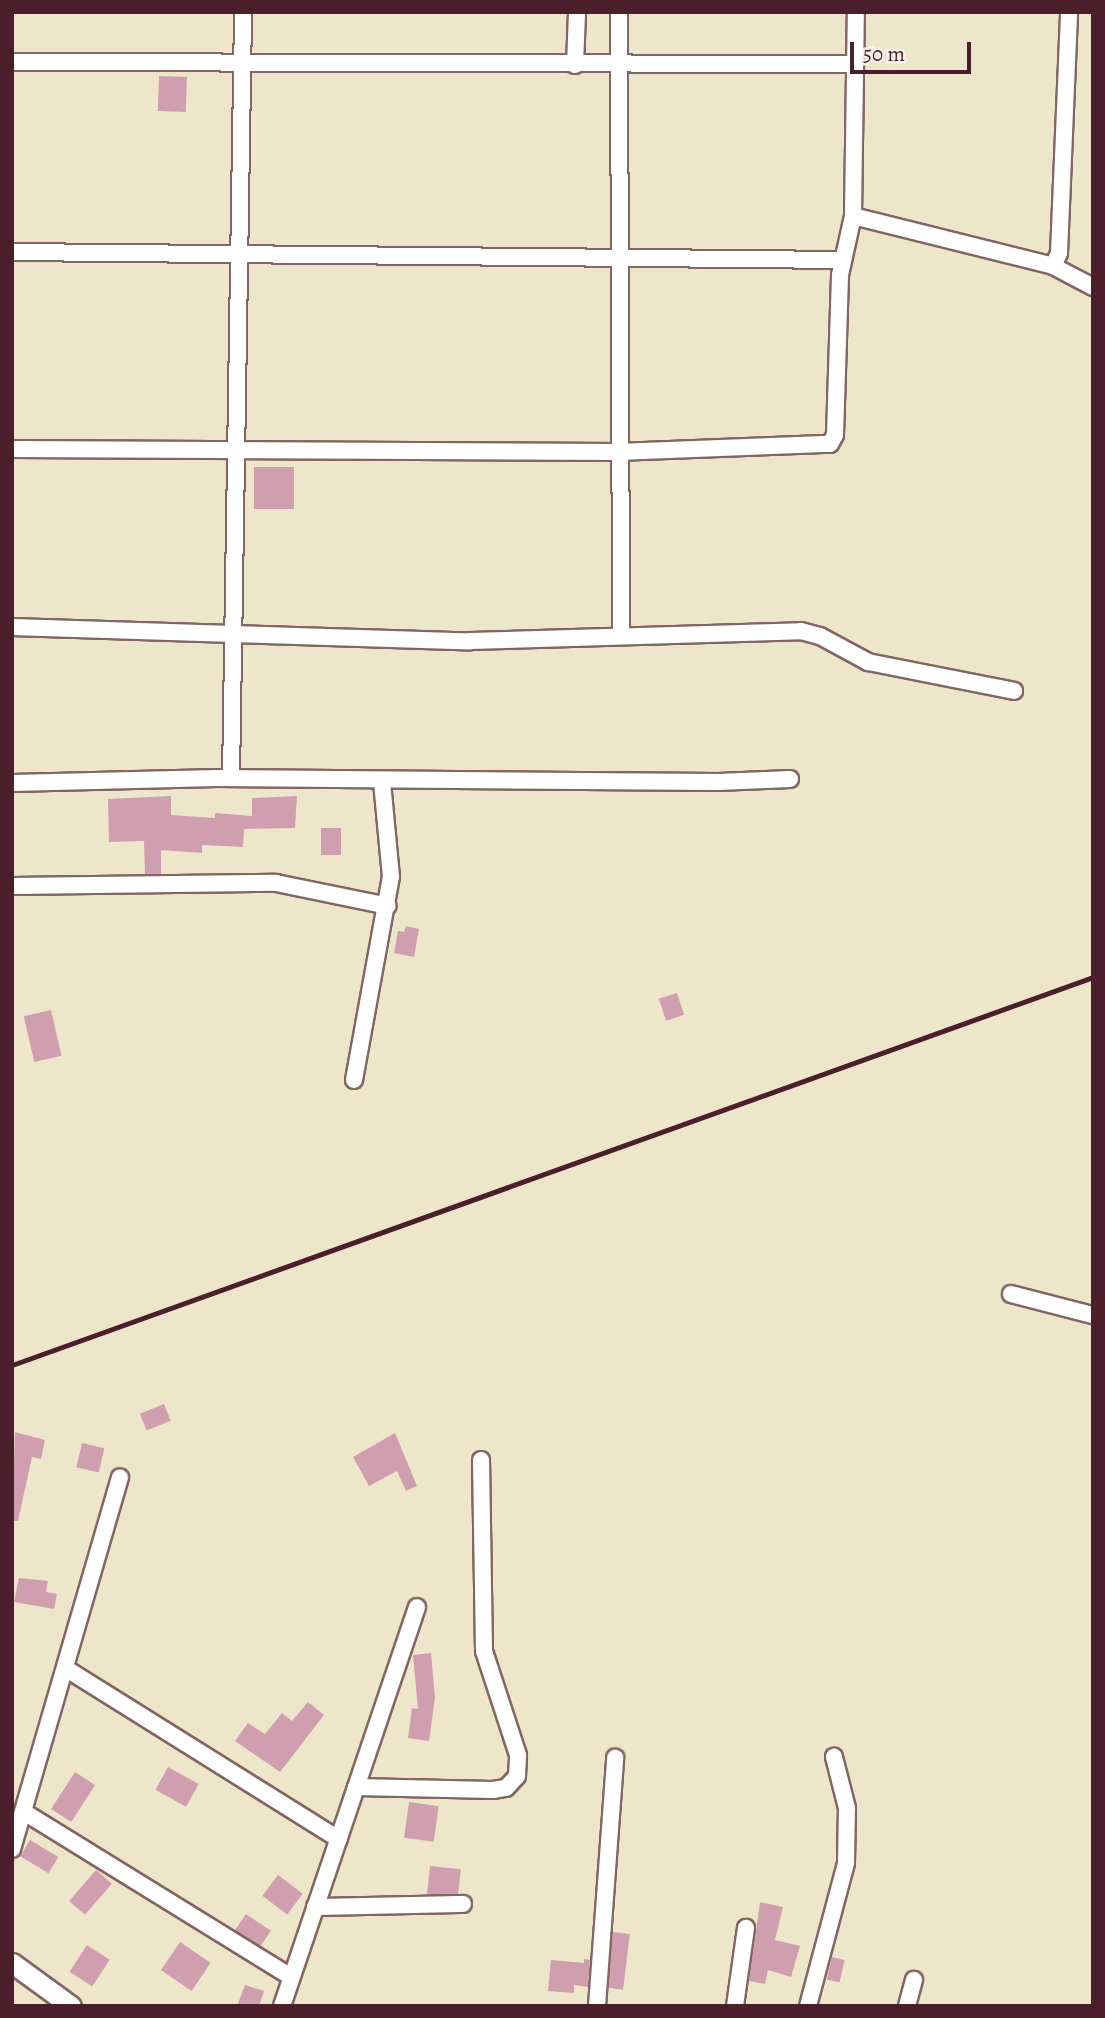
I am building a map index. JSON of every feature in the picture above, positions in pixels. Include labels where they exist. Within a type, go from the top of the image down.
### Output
[{"type":"street","points":[[231,778],[243,12]]},
{"type":"street","points":[[575,65],[577,12]]},
{"type":"street","points":[[619,12],[621,255],[618,452],[621,635]]},
{"type":"street","points":[[12,449],[237,447],[618,452],[830,444],[835,435],[843,260],[852,216],[856,12]]},
{"type":"street","points":[[1053,266],[1059,253],[1069,12]]},
{"type":"street","points":[[12,62],[855,64]]},
{"type":"street","points":[[852,216],[1053,266],[1093,287]]},
{"type":"street","points":[[12,252],[621,255],[843,260]]},
{"type":"street","points":[[12,627],[234,636],[470,641],[801,631],[820,636],[868,662],[1014,691]]},
{"type":"street","points":[[12,783],[231,778],[382,781],[790,779]]},
{"type":"street","points":[[354,1080],[388,906],[391,877],[382,781]]},
{"type":"street","points":[[12,886],[276,883],[388,906]]},
{"type":"street","points":[[1011,1294],[1093,1315]]},
{"type":"street","points":[[356,1787],[493,1790],[506,1788],[517,1776],[518,1755],[484,1651],[481,1460]]},
{"type":"street","points":[[12,1849],[120,1477]]},
{"type":"street","points":[[282,2006],[417,1607]]},
{"type":"street","points":[[65,1668],[339,1839]]},
{"type":"street","points":[[808,2006],[846,1863],[846,1808],[834,1757]]},
{"type":"street","points":[[597,2006],[615,1758]]},
{"type":"street","points":[[24,1812],[291,1977]]},
{"type":"street","points":[[315,1907],[463,1904]]},
{"type":"street","points":[[735,2006],[746,1928]]},
{"type":"street","points":[[12,1963],[71,2006]]},
{"type":"street","points":[[907,2006],[914,1980]]},
{"type":"building","points":[[159,76],[187,77],[186,112],[158,111]]},
{"type":"building","points":[[254,467],[294,467],[294,509],[254,509]]},
{"type":"building","points":[[171,796],[171,815],[215,818],[215,813],[252,816],[252,798],[297,796],[295,828],[244,829],[243,847],[202,845],[202,853],[161,850],[161,874],[145,874],[144,841],[109,842],[108,799]]},
{"type":"building","points":[[321,828],[341,828],[341,855],[321,855]]},
{"type":"building","points":[[406,926],[419,929],[414,957],[394,953],[398,931],[404,932]]},
{"type":"building","points":[[677,993],[684,1015],[666,1021],[659,999]]},
{"type":"building","points":[[51,1010],[62,1056],[34,1062],[24,1016]]},
{"type":"building","points":[[164,1404],[171,1421],[147,1430],[140,1414]]},
{"type":"building","points":[[15,1432],[45,1440],[41,1459],[32,1457],[18,1521],[12,1521]]},
{"type":"building","points":[[395,1433],[417,1486],[406,1491],[397,1471],[369,1486],[353,1457]]},
{"type":"building","points":[[82,1443],[104,1448],[99,1473],[76,1467]]},
{"type":"building","points":[[19,1578],[48,1581],[46,1592],[57,1594],[54,1609],[14,1602]]},
{"type":"building","points":[[431,1653],[435,1698],[429,1741],[408,1738],[412,1708],[418,1709],[413,1655]]},
{"type":"building","points":[[308,1702],[324,1715],[280,1772],[235,1741],[248,1723],[265,1734],[282,1713],[292,1721]]},
{"type":"building","points":[[168,1767],[199,1784],[186,1807],[155,1790]]},
{"type":"building","points":[[75,1772],[95,1785],[71,1822],[51,1809]]},
{"type":"building","points":[[409,1802],[439,1806],[434,1842],[404,1838]]},
{"type":"building","points":[[30,1840],[58,1857],[49,1873],[20,1856]]},
{"type":"building","points":[[430,1866],[461,1869],[458,1897],[427,1894]]},
{"type":"building","points":[[96,1870],[112,1884],[85,1915],[69,1901]]},
{"type":"building","points":[[278,1875],[303,1894],[287,1914],[262,1896]]},
{"type":"building","points":[[760,1902],[783,1907],[775,1940],[800,1946],[791,1977],[768,1970],[765,1984],[749,1981]]},
{"type":"building","points":[[246,1914],[271,1931],[260,1947],[235,1931]]},
{"type":"building","points":[[613,1932],[630,1934],[623,1990],[606,1988]]},
{"type":"building","points":[[180,1942],[211,1963],[192,1991],[161,1970]]},
{"type":"building","points":[[87,1945],[110,1960],[92,1987],[70,1972]]},
{"type":"building","points":[[832,1957],[845,1960],[839,1982],[827,1979]]},
{"type":"building","points":[[584,1959],[590,1960],[588,1987],[574,1985],[574,1993],[548,1991],[551,1960],[584,1963]]},
{"type":"building","points":[[245,1985],[264,1991],[259,2006],[237,2006]]},
{"type":"railway","points":[[12,1365],[1093,977]]}]
